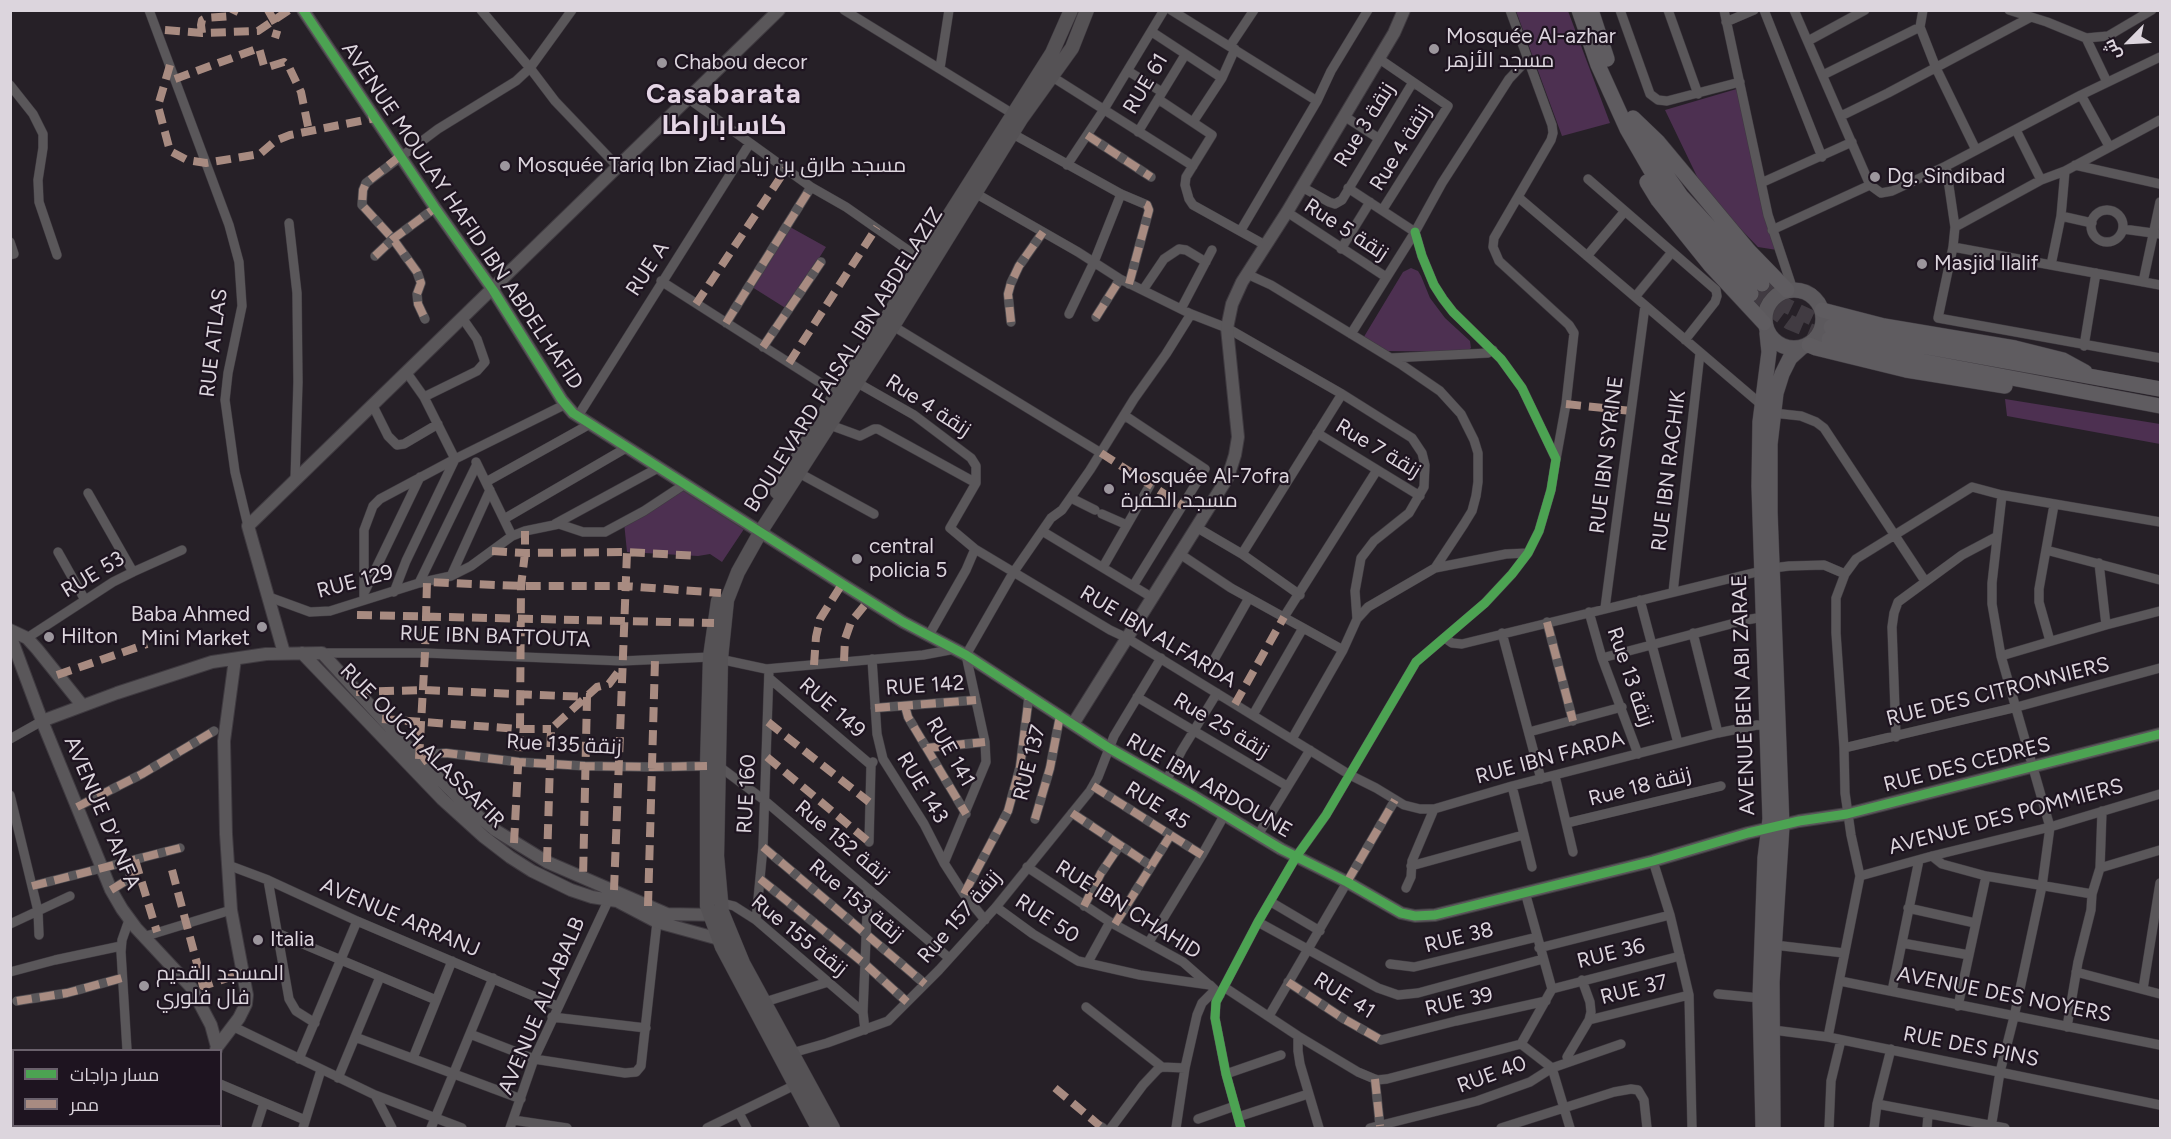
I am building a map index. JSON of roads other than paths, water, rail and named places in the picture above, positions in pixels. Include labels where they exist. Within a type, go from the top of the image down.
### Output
[{"type":"highway","points":[[1579,10],[1598,65],[1670,199],[1756,289]]},
{"type":"highway","points":[[1591,10],[1630,123],[1632,150],[1658,200],[1711,266],[1766,328]]},
{"type":"highway","points":[[1630,123],[1658,142],[1749,251],[1790,290]]},
{"type":"highway","points":[[1822,310],[1884,326],[2015,348],[2063,360],[2096,377]]},
{"type":"highway","points":[[2160,389],[1862,335],[1830,333],[1900,357],[2160,406]]},
{"type":"highway","points":[[1805,346],[1906,370],[2068,397],[2103,396]]},
{"type":"main road","name":"BOULEVARD FAISAL IBN ABDELAZIZ","points":[[833,1128],[801,1083],[719,939],[714,908],[717,868],[712,764],[716,658],[727,600],[758,529],[842,396],[868,348],[1017,116],[1052,53],[1071,10]]},
{"type":"main road","name":"BOULEVARD FAISAL IBN ABDELAZIZ","points":[[758,529],[799,473],[830,425],[842,396],[856,382],[893,326],[926,260],[975,193],[1012,134],[1017,116],[1072,48],[1087,10]]},
{"type":"main road","points":[[1790,290],[1811,295],[1822,310],[1821,330],[1817,338],[1805,346],[1785,348],[1772,339],[1766,328],[1764,315],[1772,299],[1790,290]]},
{"type":"main road","name":"AVENUE BEN ABI ZARAE","points":[[1766,328],[1769,352],[1768,409]]},
{"type":"main road","name":"AVENUE BEN ABI ZARAE","points":[[1773,1128],[1775,827],[1767,570],[1760,486],[1760,422],[1790,358],[1805,346]]},
{"type":"main road","name":"AVENUE BEN ABI ZARAE","points":[[1762,1128],[1760,998],[1765,858],[1775,827],[1767,726],[1763,617],[1767,570]]},
{"type":"main road","name":"BOULEVARD FAISAL IBN ABDELAZIZ","points":[[714,908],[792,1053],[818,1128]]},
{"type":"street","name":"RUE ATLAS","points":[[149,10],[229,225],[239,262],[242,306],[228,373],[225,400],[235,472],[284,653]]},
{"type":"street","name":"AVENUE MOULAY HAFID IBN ABDELHAFID","points":[[303,10],[435,208],[493,290],[566,404],[578,416],[626,448],[758,529]]},
{"type":"street","points":[[481,10],[555,101],[618,167]]},
{"type":"street","points":[[425,319],[418,304],[417,294],[421,283],[419,276],[393,239],[362,205],[366,183],[438,129],[516,81],[530,68],[572,10]]},
{"type":"street","points":[[248,526],[779,10]]},
{"type":"street","points":[[844,10],[1017,116]]},
{"type":"street","points":[[939,68],[949,10]]},
{"type":"street","points":[[1067,165],[1103,111],[1164,10]]},
{"type":"street","points":[[1171,10],[1317,101]]},
{"type":"street","points":[[1193,122],[1222,78],[1232,48],[1254,10]]},
{"type":"street","points":[[1241,230],[1368,10]]},
{"type":"street","points":[[1073,724],[1228,477],[1235,455],[1238,424],[1227,328],[1232,304],[1247,274],[1287,212],[1394,33],[1404,10]]},
{"type":"street","points":[[1176,1128],[1185,1068],[1197,1015],[1202,1003],[1217,989],[1296,857],[1326,815],[1416,662],[1499,589],[1528,553],[1547,508],[1566,404],[1574,337],[1571,327],[1499,261],[1494,252],[1494,238],[1553,133],[1510,10]]},
{"type":"street","points":[[1620,10],[1653,98],[1663,102],[1740,82]]},
{"type":"street","points":[[1668,10],[1698,94]]},
{"type":"street","points":[[1724,10],[1772,230],[1790,290]]},
{"type":"street","points":[[1726,22],[1754,10]]},
{"type":"street","points":[[1764,10],[1822,157]]},
{"type":"street","points":[[1794,10],[1870,185],[1881,193],[1887,193],[1946,166],[2107,82],[2159,60]]},
{"type":"street","points":[[1808,40],[1865,10]]},
{"type":"street","points":[[1923,10],[1920,27],[1936,68],[1976,150]]},
{"type":"street","points":[[2008,10],[2047,22],[2086,38],[2108,36],[2152,10]]},
{"type":"street","points":[[2047,22],[2050,10]]},
{"type":"street","points":[[1841,116],[2030,18]]},
{"type":"street","points":[[1823,75],[1920,27]]},
{"type":"street","points":[[1152,32],[1222,78]]},
{"type":"street","points":[[2086,38],[2107,82]]},
{"type":"street","name":"RUE 61","points":[[1138,132],[1185,55]]},
{"type":"street","points":[[1378,58],[1413,82]]},
{"type":"street","points":[[1351,334],[1415,232],[1442,183],[1509,79],[1528,59]]},
{"type":"street","points":[[1128,71],[1212,135],[1186,177],[1186,193],[1193,205],[1265,245]]},
{"type":"street","points":[[1051,76],[1193,166]]},
{"type":"street","name":"Rue 4 زنقة","points":[[1383,209],[1448,106],[1413,82]]},
{"type":"street","name":"Rue 3 زنقة","points":[[1348,188],[1413,82]]},
{"type":"street","points":[[10,85],[33,114],[43,134],[38,195],[41,212],[57,255]]},
{"type":"street","points":[[2081,95],[2109,146]]},
{"type":"street","points":[[688,99],[811,187],[846,207],[926,260]]},
{"type":"street","points":[[1344,116],[1378,138]]},
{"type":"street","points":[[1955,227],[2160,120]]},
{"type":"street","points":[[2016,130],[2042,180]]},
{"type":"street","points":[[1012,134],[1121,194],[1147,205],[1149,210],[1124,281],[1096,317]]},
{"type":"street","points":[[1087,135],[1151,177]]},
{"type":"street","points":[[1761,183],[1852,142]]},
{"type":"street","name":"RUE A","points":[[578,416],[750,143]]},
{"type":"street","points":[[2075,165],[2160,184]]},
{"type":"street","points":[[1946,166],[1955,227],[1938,318],[2160,358]]},
{"type":"street","points":[[2050,265],[2061,216],[2065,171]]},
{"type":"street","points":[[1588,179],[1714,288],[1717,296],[1715,302],[1685,340]]},
{"type":"street","points":[[1772,230],[1870,185]]},
{"type":"street","points":[[726,323],[811,187]]},
{"type":"street","points":[[1302,187],[1335,204],[1342,200],[1348,188],[1415,232],[1434,285],[1453,312],[1493,351],[1522,388],[1556,459]]},
{"type":"street","points":[[975,193],[1124,281],[1191,314],[1227,328],[1342,394],[1405,433],[1417,444],[1423,459],[1426,477],[1424,487],[1404,518],[1374,541],[1361,558],[1355,591],[1357,619]]},
{"type":"street","points":[[1069,314],[1094,262],[1121,194]]},
{"type":"street","points":[[1518,197],[1768,409],[1801,416],[1824,428],[1925,581]]},
{"type":"street","points":[[1341,249],[1370,202]]},
{"type":"street","points":[[2144,282],[2157,233],[2160,202]]},
{"type":"street","points":[[375,256],[393,239],[435,208]]},
{"type":"street","points":[[2110,210],[2119,215],[2123,229],[2114,240],[2104,241],[2093,232],[2092,223],[2096,214],[2110,210]]},
{"type":"street","points":[[1587,256],[1625,211]]},
{"type":"street","name":"Rue 5 زنقة","points":[[1287,212],[1386,277]]},
{"type":"street","points":[[2061,216],[2092,223]]},
{"type":"street","points":[[289,223],[298,303],[295,480]]},
{"type":"street","points":[[2123,229],[2157,233]]},
{"type":"street","points":[[1011,322],[1008,294],[1011,283],[1019,266],[1043,232]]},
{"type":"street","points":[[10,242],[14,254],[10,255]]},
{"type":"street","points":[[1953,247],[2160,285]]},
{"type":"street","points":[[1143,290],[1164,259],[1179,249],[1186,250],[1206,262]]},
{"type":"street","points":[[1181,309],[1212,250]]},
{"type":"street","points":[[1635,297],[1672,252]]},
{"type":"street","points":[[763,347],[820,262]]},
{"type":"street","points":[[2084,346],[2097,273]]},
{"type":"street","points":[[1247,274],[1271,285],[1391,358],[1440,391],[1452,403],[1469,428],[1478,453],[1479,482],[1472,511],[1435,568]]},
{"type":"street","points":[[661,281],[842,396]]},
{"type":"street","name":"RUE IBN SYRINE","points":[[1605,608],[1645,306]]},
{"type":"street","points":[[944,863],[984,771],[987,756],[976,700],[960,652],[1042,531],[1071,498],[1191,314]]},
{"type":"street","points":[[424,397],[477,370],[485,362],[477,339],[463,319]]},
{"type":"street","points":[[893,326],[1101,453]]},
{"type":"street","points":[[1391,358],[1493,351]]},
{"type":"street","name":"RUE IBN RACHIK","points":[[1672,592],[1700,353]]},
{"type":"street","points":[[407,373],[424,397],[455,459]]},
{"type":"street","name":"Rue 4 زنقة","points":[[856,382],[914,415],[965,451],[976,466],[976,483]]},
{"type":"street","points":[[1242,554],[1342,394]]},
{"type":"street","points":[[364,597],[364,530],[373,506],[389,493],[566,404]]},
{"type":"street","points":[[373,406],[388,436],[397,445],[404,444],[438,424]]},
{"type":"street","points":[[1124,415],[1205,469],[1133,586]]},
{"type":"street","points":[[451,576],[488,486],[590,424]]},
{"type":"street","points":[[830,425],[860,436],[878,429],[976,483]]},
{"type":"street","name":"Rue 7 زنقة","points":[[1317,433],[1420,496]]},
{"type":"street","points":[[504,519],[626,448]]},
{"type":"street","points":[[472,451],[512,536]]},
{"type":"street","points":[[394,592],[406,561],[455,459]]},
{"type":"street","points":[[419,583],[477,464]]},
{"type":"street","points":[[551,525],[658,468]]},
{"type":"street","points":[[1284,617],[1377,470]]},
{"type":"street","points":[[799,473],[874,514]]},
{"type":"street","points":[[364,597],[420,477]]},
{"type":"street","name":"RUE IBN ALFARDA","points":[[976,483],[950,528],[975,549],[1161,658],[1350,775]]},
{"type":"street","name":"RUE 129","points":[[269,597],[306,611],[318,613],[330,611],[364,597],[394,592],[419,583],[451,576],[476,563],[512,536],[525,531],[551,525],[566,525],[592,533],[605,532],[644,512],[685,484]]},
{"type":"street","points":[[1103,567],[1150,485]]},
{"type":"street","points":[[1828,1037],[1860,876],[1847,814],[1836,610],[1836,598],[1845,574],[1856,559],[1972,487],[2054,505],[2160,522]]},
{"type":"street","points":[[88,493],[133,572]]},
{"type":"street","points":[[1991,1127],[2000,1072],[2042,886],[2050,827],[2001,656],[1992,604],[1996,537],[2002,495]]},
{"type":"street","points":[[1071,498],[1127,525]]},
{"type":"street","points":[[2050,641],[2039,602],[2040,580],[2054,505]]},
{"type":"street","points":[[1196,527],[1242,554],[1300,595]]},
{"type":"street","name":"RUE IBN ARDOUNE","points":[[758,529],[903,621],[960,652],[1109,748],[1296,857],[1347,882],[1395,911],[1415,916],[1435,915],[1653,861],[1775,827]]},
{"type":"street","points":[[1042,531],[1153,598]]},
{"type":"street","points":[[1896,737],[1892,627],[1898,602],[1962,555],[1996,537]]},
{"type":"street","points":[[929,635],[966,570],[975,549]]},
{"type":"street","name":"RUE 53","points":[[27,639],[85,600],[133,572],[182,550]]},
{"type":"street","points":[[2046,550],[2160,580]]},
{"type":"street","points":[[58,552],[85,600]]},
{"type":"street","points":[[1292,739],[1343,650],[1357,619],[1368,607],[1435,568],[1506,554],[1528,553]]},
{"type":"street","points":[[1180,554],[1249,598],[1343,650]]},
{"type":"street","points":[[2099,563],[2106,625]]},
{"type":"street","points":[[1445,638],[1452,643],[1462,644],[1672,592],[1789,566],[1824,565],[1845,574]]},
{"type":"street","points":[[1215,658],[1249,598]]},
{"type":"street","points":[[1640,600],[1678,743]]},
{"type":"street","points":[[2001,656],[2160,611]]},
{"type":"street","name":"Rue 13 زنقة","points":[[1589,612],[1602,658],[1638,754]]},
{"type":"street","points":[[1602,658],[1763,617]]},
{"type":"street","points":[[1547,622],[1573,721]]},
{"type":"street","points":[[1253,715],[1303,628]]},
{"type":"street","name":"AVENUE D'ANFA","points":[[10,630],[27,639],[82,705]]},
{"type":"street","points":[[1502,633],[1541,779]]},
{"type":"street","points":[[1693,633],[1718,733]]},
{"type":"street","name":"AVENUE D'ANFA","points":[[10,635],[42,721],[111,890],[129,920],[191,987],[207,1013],[217,1049]]},
{"type":"street","name":"RUE IBN BATTOUTA","points":[[42,721],[189,668],[284,653],[521,655],[622,661],[716,658],[770,673],[872,659],[960,652]]},
{"type":"street","name":"RUE OUCH ALASSAFIR","points":[[302,653],[422,780],[490,842],[532,871],[559,885],[592,897],[609,899],[636,910],[657,922],[719,939]]},
{"type":"street","name":"RUE OUCH ALASSAFIR","points":[[322,653],[422,762],[495,830],[547,862],[667,914],[714,908]]},
{"type":"street","name":"Rue 157 زنقة","points":[[792,1053],[888,1021],[985,920],[1093,786],[1109,748],[1161,658]]},
{"type":"street","points":[[217,1049],[243,1011],[247,995],[231,910],[228,865],[224,741],[235,659]]},
{"type":"street","name":"RUE 143","points":[[872,659],[877,734],[881,754],[924,824],[944,863],[964,894],[985,920]]},
{"type":"street","name":"RUE DES CITRONNIERS","points":[[1844,748],[2017,707],[2160,668]]},
{"type":"street","name":"RUE 149","points":[[770,673],[871,765]]},
{"type":"street","name":"RUE 160","points":[[756,920],[763,847],[770,673]]},
{"type":"street","points":[[1166,781],[1217,693]]},
{"type":"street","points":[[964,894],[1008,811],[1020,767],[1029,696]]},
{"type":"street","name":"Rue 25 زنقة","points":[[1137,697],[1287,786]]},
{"type":"street","name":"RUE 142","points":[[875,708],[976,700]]},
{"type":"street","name":"RUE 141","points":[[906,706],[908,717],[966,814]]},
{"type":"street","points":[[1529,732],[1622,707]]},
{"type":"street","name":"RUE 137","points":[[1035,819],[1050,768],[1060,716]]},
{"type":"street","points":[[10,739],[42,721]]},
{"type":"street","name":"RUE IBN FARDA","points":[[1350,775],[1414,808],[1434,809],[1512,786],[1718,733],[1757,725],[1767,726]]},
{"type":"street","points":[[77,807],[142,774],[214,731]]},
{"type":"street","name":"RUE DES CEDRES","points":[[1775,827],[1847,814],[2160,734]]},
{"type":"street","points":[[927,748],[985,742]]},
{"type":"street","points":[[1258,835],[1310,750]]},
{"type":"street","name":"Rue 135 زنقة","points":[[422,762],[434,754],[446,753],[519,762],[585,766],[652,767],[712,764]]},
{"type":"street","points":[[869,842],[871,765],[881,754]]},
{"type":"street","name":"Rue 152 زنقة","points":[[712,764],[764,800],[949,957]]},
{"type":"street","points":[[1555,776],[1573,852]]},
{"type":"street","name":"RUE 45","points":[[1093,786],[1202,855]]},
{"type":"street","points":[[1512,786],[1532,867]]},
{"type":"street","name":"Rue 18 زنقة","points":[[1567,823],[1720,786]]},
{"type":"street","name":"AVENUE DES POMMIERS","points":[[1860,876],[2050,827],[2160,794]]},
{"type":"street","points":[[10,795],[38,911],[39,935]]},
{"type":"street","points":[[1269,1016],[1395,800]]},
{"type":"street","points":[[1406,888],[1411,866],[1434,809]]},
{"type":"street","points":[[2067,1027],[2076,972],[2091,910],[2092,894],[2100,868],[2102,812]]},
{"type":"street","points":[[1072,813],[1151,866]]},
{"type":"street","points":[[1149,942],[1225,814]]},
{"type":"street","points":[[1411,866],[1523,835]]},
{"type":"street","points":[[1083,961],[1113,923],[1170,836]]},
{"type":"street","points":[[1084,906],[1120,845]]},
{"type":"street","name":"Rue 153 زنقة","points":[[763,847],[925,984]]},
{"type":"street","points":[[32,886],[180,848]]},
{"type":"street","points":[[2100,868],[2160,850]]},
{"type":"street","points":[[1932,856],[1942,864],[1986,876],[2092,894]]},
{"type":"street","points":[[111,890],[129,879],[135,860]]},
{"type":"street","points":[[1892,991],[1919,860]]},
{"type":"street","points":[[1653,861],[1670,915],[1689,995],[1692,1128]]},
{"type":"street","name":"AVENUE ARRANJ","points":[[228,865],[268,880],[357,921],[557,1006]]},
{"type":"street","name":"RUE IBN CHAHID","points":[[1027,867],[1084,906],[1183,962],[1217,989],[1269,1016],[1298,1036],[1375,1079]]},
{"type":"street","points":[[1958,1006],[1986,876]]},
{"type":"street","points":[[760,879],[865,964],[907,1002]]},
{"type":"street","points":[[268,880],[289,999],[301,1016],[315,1023]]},
{"type":"street","points":[[2143,989],[2160,883]]},
{"type":"street","points":[[865,1030],[863,1012],[868,889]]},
{"type":"street","points":[[1375,1127],[1375,1079],[1387,1079],[1521,1044],[1552,989],[1525,892]]},
{"type":"street","points":[[10,924],[69,896]]},
{"type":"street","name":"AVENUE ALLABALB","points":[[511,1124],[552,1017],[609,899]]},
{"type":"street","points":[[1271,902],[1320,931]]},
{"type":"street","name":"RUE 50","points":[[996,907],[1032,934],[1083,961]]},
{"type":"street","name":"Rue 155 زنقة","points":[[714,908],[741,909],[863,1012]]},
{"type":"street","points":[[1908,909],[1975,923]]},
{"type":"street","points":[[143,936],[231,910]]},
{"type":"street","points":[[1539,948],[1670,915]]},
{"type":"street","points":[[127,1049],[121,946],[129,920]]},
{"type":"street","points":[[299,1059],[357,921]]},
{"type":"street","points":[[471,1034],[534,1059],[625,1073],[636,1072],[641,1066],[657,922]]},
{"type":"street","points":[[1258,922],[1378,988],[1398,995],[1418,993],[1543,959]]},
{"type":"street","points":[[277,933],[436,1000]]},
{"type":"street","name":"RUE 38","points":[[1390,964],[1414,967],[1536,936]]},
{"type":"street","points":[[1902,943],[1969,956]]},
{"type":"street","points":[[1774,945],[1844,953]]},
{"type":"street","points":[[10,972],[121,946]]},
{"type":"street","name":"RUE 36","points":[[1552,989],[1680,956]]},
{"type":"street","points":[[413,1058],[452,961]]},
{"type":"street","name":"RUE IBN CHAHID","points":[[1083,961],[1140,975],[1217,989]]},
{"type":"street","points":[[2076,972],[2160,994]]},
{"type":"street","points":[[338,1077],[380,977]]},
{"type":"street","points":[[17,1001],[67,993],[122,978]]},
{"type":"street","points":[[433,1124],[493,978]]},
{"type":"street","points":[[1567,1057],[1588,1020],[1591,1005],[1581,980]]},
{"type":"street","name":"AVENUE DES NOYERS","points":[[1840,981],[2160,1045]]},
{"type":"street","points":[[765,1002],[828,982]]},
{"type":"street","name":"RUE 41","points":[[1288,982],[1344,1019],[1382,1040]]},
{"type":"street","points":[[1217,989],[1215,1018],[1226,1074],[1241,1128]]},
{"type":"street","points":[[1718,994],[1760,998]]},
{"type":"street","name":"RUE 37","points":[[1588,1020],[1689,995]]},
{"type":"street","name":"RUE 39","points":[[1382,1040],[1466,1018],[1546,1001]]},
{"type":"street","points":[[1086,1007],[1162,1067]]},
{"type":"street","points":[[552,1017],[646,1028]]},
{"type":"street","points":[[234,1027],[433,1124],[462,1128]]},
{"type":"street","name":"RUE DES PINS","points":[[1773,1030],[1828,1037],[1891,1049],[2160,1105]]},
{"type":"street","points":[[1298,1036],[1299,1059],[1319,1128]]},
{"type":"street","points":[[356,1037],[521,1099]]},
{"type":"street","points":[[1828,1128],[1831,1081],[1841,1040]]},
{"type":"street","points":[[1521,1044],[1552,1068],[1570,1128]]},
{"type":"street","name":"RUE 40","points":[[1375,1127],[1477,1101],[1530,1082],[1552,1068],[1621,1044]]},
{"type":"street","points":[[1874,1128],[1877,1104],[1891,1049]]},
{"type":"street","points":[[1226,1074],[1281,1055]]},
{"type":"street","points":[[1111,1128],[1158,1069],[1162,1067],[1185,1068]]},
{"type":"street","points":[[222,1085],[264,1102],[304,1124],[321,1070]]},
{"type":"street","points":[[707,1128],[801,1083]]},
{"type":"street","points":[[1502,1128],[1521,1126],[1563,1108],[1614,1092],[1635,1089],[1641,1094],[1644,1102],[1647,1128]]},
{"type":"street","points":[[375,1095],[392,1128]]},
{"type":"street","points":[[1238,1117],[1308,1095]]},
{"type":"street","points":[[256,1128],[264,1102]]},
{"type":"street","points":[[1877,1104],[2005,1128]]},
{"type":"street","points":[[1198,1119],[1235,1106]]},
{"type":"street","points":[[739,1113],[747,1128]]},
{"type":"street","points":[[1927,1128],[1928,1115]]},
{"type":"street","points":[[511,1124],[567,1128]]},
{"type":"tunnel","points":[[1762,284],[1785,305],[1831,327]]},
{"type":"tunnel","points":[[1751,294],[1789,322],[1829,339]]},
{"type":"place","name":"Mosquée Al-azhar مسجد الأزهر","points":[[1434,49]]},
{"type":"place","name":"Chabou decor","points":[[662,63]]},
{"type":"place","name":"Mosquée Tariq Ibn Ziad مسجد طارق بن زياد","points":[[505,166]]},
{"type":"place","name":"Dg. Sindibad","points":[[1875,177]]},
{"type":"place","name":"Masjid Ilalif","points":[[1922,264]]},
{"type":"place","name":"Mosquée Al-7ofra مسجد الحفرة","points":[[1109,489]]},
{"type":"place","name":"central policia 5","points":[[857,559]]},
{"type":"place","name":"Baba Ahmed Mini Market","points":[[262,627]]},
{"type":"place","name":"Hilton","points":[[49,637]]},
{"type":"place","name":"Italia","points":[[258,940]]},
{"type":"place","name":"المسجد القديم فال فلوري","points":[[144,986]]},
{"type":"district","name":"Casabarata كاساباراطا","points":[[724,110]]}]
